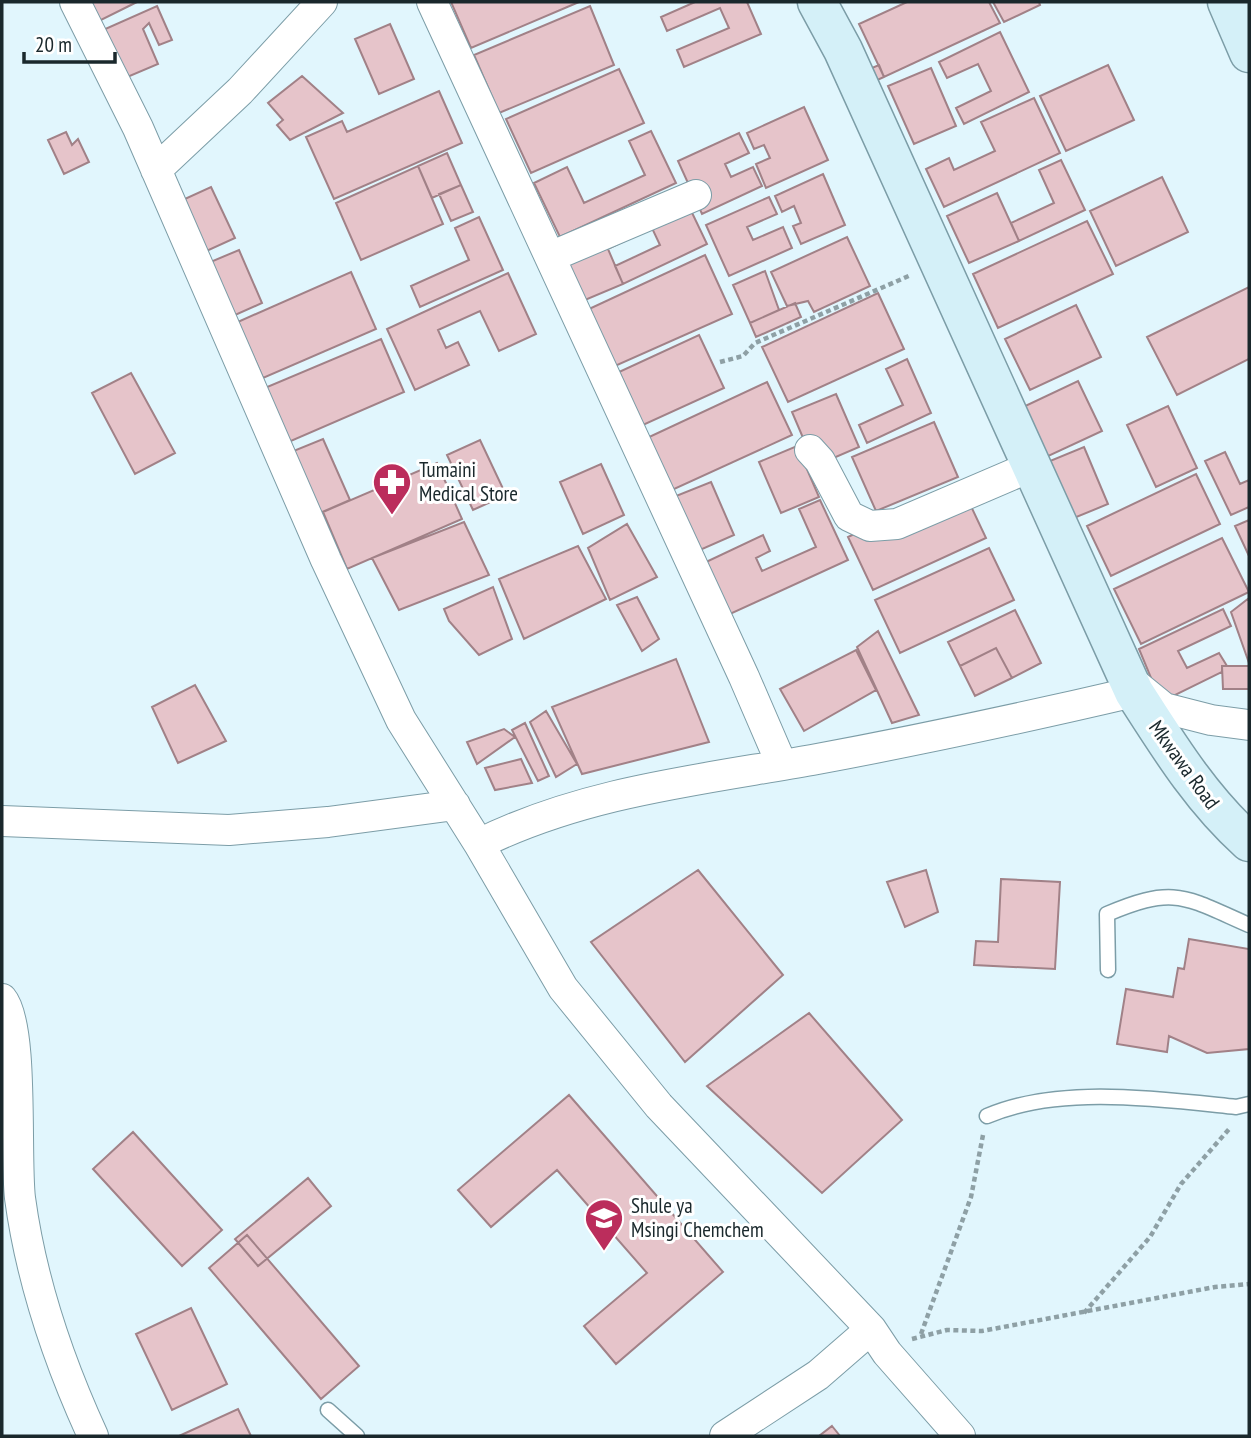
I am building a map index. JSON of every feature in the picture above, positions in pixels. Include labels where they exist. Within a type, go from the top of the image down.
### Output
[{"type":"street","points":[[75,2],[156,170],[326,560],[395,708],[563,988],[659,1106],[879,1341],[960,1436]]},
{"type":"street","points":[[156,170],[240,91],[322,2]]},
{"type":"street","points":[[432,2],[782,765]]},
{"type":"street","name":"Mkwawa Road","points":[[817,2],[843,50],[937,264],[1131,686],[1182,766],[1224,820],[1249,842]]},
{"type":"street","points":[[1227,2],[1249,53]]},
{"type":"street","points":[[550,257],[696,195]]},
{"type":"street","points":[[810,450],[820,461],[849,516],[870,526],[897,524],[1030,467]]},
{"type":"street","points":[[479,844],[525,821],[597,799],[940,737],[1131,686],[1164,708],[1210,720],[1249,725]]},
{"type":"street","points":[[2,821],[229,830],[328,822],[455,805]]},
{"type":"street","points":[[2,999],[8,1006],[14,1037],[10,1144],[20,1197],[34,1264],[58,1351],[93,1436]]},
{"type":"street","points":[[725,1436],[818,1375],[879,1341]]},
{"type":"lane","points":[[1108,970],[1107,914],[1144,898],[1170,895],[1249,925]]},
{"type":"lane","points":[[987,1116],[1010,1106],[1099,1096],[1236,1107],[1249,1104]]},
{"type":"lane","points":[[328,1410],[357,1436]]},
{"type":"path","points":[[720,362],[743,356],[755,343],[937,264]]},
{"type":"path","points":[[921,1334],[971,1197],[987,1116]]},
{"type":"path","points":[[1084,1313],[1150,1237],[1181,1184],[1231,1126]]},
{"type":"path","points":[[879,1341],[947,1330],[982,1331],[1215,1287],[1249,1284]]},
{"type":"building","points":[[87,2],[137,2],[97,22]]},
{"type":"building","points":[[451,2],[579,2],[471,48]]},
{"type":"building","points":[[695,2],[747,2],[761,34],[684,67],[677,50],[729,28],[720,8],[667,31],[661,17]]},
{"type":"building","points":[[907,2],[989,2],[1000,23],[884,77],[859,24]]},
{"type":"building","points":[[993,2],[1039,2],[1040,5],[1004,22]]},
{"type":"building","points":[[157,6],[172,40],[159,45],[149,23],[143,29],[158,64],[125,78],[103,30]]},
{"type":"building","points":[[590,6],[614,65],[499,113],[474,55]]},
{"type":"building","points":[[390,24],[414,79],[379,94],[355,39]]},
{"type":"building","points":[[1000,32],[1029,92],[964,124],[956,108],[991,91],[978,64],[947,78],[939,62]]},
{"type":"building","points":[[879,65],[884,77],[873,82],[867,70]]},
{"type":"building","points":[[1108,65],[1134,120],[1066,151],[1040,96]]},
{"type":"building","points":[[931,68],[956,126],[914,144],[888,86]]},
{"type":"building","points":[[619,69],[644,123],[531,173],[506,119]]},
{"type":"building","points":[[302,76],[343,113],[290,140],[277,125],[283,120],[268,103]]},
{"type":"building","points":[[439,91],[462,143],[334,199],[306,137],[342,121],[347,132]]},
{"type":"building","points":[[1034,98],[1060,153],[944,207],[926,169],[949,158],[954,170],[995,151],[981,122]]},
{"type":"building","points":[[804,107],[828,160],[766,188],[756,164],[770,158],[764,145],[754,149],[747,133]]},
{"type":"building","points":[[651,131],[676,183],[560,237],[534,183],[567,167],[584,203],[645,175],[629,141]]},
{"type":"building","points":[[66,132],[72,145],[78,139],[89,162],[64,174],[48,140]]},
{"type":"building","points":[[739,133],[749,153],[725,164],[731,177],[753,167],[762,186],[702,214],[678,161]]},
{"type":"building","points":[[447,153],[461,185],[432,198],[418,166]]},
{"type":"building","points":[[1061,160],[1085,210],[1019,241],[1011,223],[1054,203],[1039,170]]},
{"type":"building","points":[[418,166],[443,224],[361,260],[336,203]]},
{"type":"building","points":[[823,174],[845,225],[801,244],[793,226],[801,223],[794,206],[782,212],[775,196]]},
{"type":"building","points":[[1162,177],[1188,232],[1116,266],[1090,211]]},
{"type":"building","points":[[461,185],[473,212],[451,221],[439,194]]},
{"type":"building","points":[[211,187],[235,238],[200,254],[176,203]]},
{"type":"building","points":[[997,193],[1019,241],[969,263],[947,216]]},
{"type":"building","points":[[684,196],[707,244],[623,284],[615,266],[660,245],[652,228],[608,249],[602,235]]},
{"type":"building","points":[[769,197],[777,214],[747,227],[753,240],[783,227],[792,248],[729,276],[706,225]]},
{"type":"building","points":[[479,217],[503,270],[420,307],[411,286],[469,260],[455,228]]},
{"type":"building","points":[[1087,221],[1113,274],[998,328],[973,274]]},
{"type":"building","points":[[602,235],[623,284],[585,300],[563,252]]},
{"type":"building","points":[[847,237],[870,286],[814,312],[808,301],[787,306],[771,272]]},
{"type":"building","points":[[239,250],[262,303],[224,320],[201,266]]},
{"type":"building","points":[[705,255],[732,314],[615,366],[589,309]]},
{"type":"building","points":[[765,271],[779,310],[750,323],[733,285]]},
{"type":"building","points":[[351,272],[376,329],[263,378],[251,351],[244,354],[231,325]]},
{"type":"building","points":[[508,273],[536,334],[499,351],[480,311],[438,330],[446,348],[458,342],[469,365],[415,390],[387,329]]},
{"type":"building","points":[[1249,287],[1249,359],[1177,395],[1147,337]]},
{"type":"building","points":[[878,293],[904,349],[788,402],[762,347]]},
{"type":"building","points":[[795,303],[801,317],[756,337],[750,323]]},
{"type":"building","points":[[1076,305],[1101,357],[1030,390],[1005,339]]},
{"type":"building","points":[[699,335],[724,388],[643,425],[619,372]]},
{"type":"building","points":[[381,339],[404,392],[284,444],[260,390]]},
{"type":"building","points":[[907,359],[931,413],[867,443],[859,425],[903,405],[886,369]]},
{"type":"building","points":[[131,373],[175,453],[135,474],[92,393]]},
{"type":"building","points":[[1078,381],[1102,431],[1044,458],[1021,408]]},
{"type":"building","points":[[767,382],[792,435],[672,490],[647,438]]},
{"type":"building","points":[[836,394],[859,447],[815,466],[792,412]]},
{"type":"building","points":[[1168,406],[1197,468],[1156,487],[1127,425]]},
{"type":"building","points":[[934,422],[958,477],[876,511],[852,457]]},
{"type":"building","points":[[323,439],[350,500],[313,516],[291,452]]},
{"type":"building","points":[[480,440],[506,495],[473,510],[447,455]]},
{"type":"building","points":[[797,446],[819,497],[781,513],[759,462]]},
{"type":"building","points":[[1084,447],[1108,504],[1074,518],[1050,461]]},
{"type":"building","points":[[1225,452],[1240,484],[1249,480],[1249,507],[1231,515],[1205,461]]},
{"type":"building","name":"Tumaini Medical Store","points":[[437,463],[462,519],[347,569],[323,512]]},
{"type":"building","points":[[601,464],[624,515],[583,534],[560,482]]},
{"type":"building","points":[[1196,474],[1220,524],[1111,576],[1087,526]]},
{"type":"building","points":[[711,482],[734,535],[700,550],[676,496]]},
{"type":"building","points":[[960,483],[986,538],[873,590],[848,537]]},
{"type":"building","points":[[820,500],[848,560],[730,614],[706,562],[763,535],[770,551],[756,558],[762,571],[816,547],[799,509]]},
{"type":"building","points":[[1249,520],[1249,556],[1235,526]]},
{"type":"building","points":[[464,522],[489,575],[399,610],[372,558]]},
{"type":"building","points":[[627,524],[657,577],[610,600],[588,548]]},
{"type":"building","points":[[1222,538],[1249,592],[1141,644],[1114,589]]},
{"type":"building","points":[[578,546],[606,599],[524,639],[499,579]]},
{"type":"building","points":[[989,548],[1014,600],[900,653],[875,600]]},
{"type":"building","points":[[493,587],[512,639],[479,655],[449,621],[444,609]]},
{"type":"building","points":[[637,597],[659,639],[642,651],[617,605]]},
{"type":"building","points":[[1249,598],[1249,663],[1231,612]]},
{"type":"building","points":[[1223,609],[1231,626],[1178,651],[1187,668],[1219,653],[1227,666],[1222,666],[1222,672],[1161,702],[1139,649]]},
{"type":"building","points":[[1015,610],[1041,663],[1012,678],[996,648],[960,666],[948,642]]},
{"type":"building","points":[[878,631],[919,715],[892,723],[857,647]]},
{"type":"building","points":[[996,648],[1012,678],[975,696],[960,666]]},
{"type":"building","points":[[856,650],[876,690],[804,731],[780,689]]},
{"type":"building","points":[[676,659],[709,742],[582,774],[552,707]]},
{"type":"building","points":[[1222,666],[1249,666],[1249,689],[1223,689]]},
{"type":"building","points":[[195,685],[226,741],[178,763],[152,707]]},
{"type":"building","points":[[546,711],[577,764],[556,777],[530,722]]},
{"type":"building","points":[[525,723],[549,776],[538,781],[512,730]]},
{"type":"building","points":[[504,729],[515,737],[477,764],[467,742]]},
{"type":"building","points":[[521,759],[532,783],[495,790],[485,768]]},
{"type":"building","points":[[698,870],[783,975],[685,1062],[591,942]]},
{"type":"building","points":[[926,870],[938,912],[905,927],[887,882]]},
{"type":"building","points":[[1001,879],[1060,882],[1055,969],[974,965],[976,941],[998,942]]},
{"type":"building","points":[[1189,939],[1249,949],[1249,1049],[1207,1053],[1169,1036],[1167,1052],[1117,1044],[1126,989],[1173,997],[1178,968],[1184,969]]},
{"type":"building","points":[[809,1013],[902,1120],[822,1193],[707,1086]]},
{"type":"building","points":[[569,1095],[723,1272],[616,1364],[584,1326],[647,1273],[557,1170],[491,1227],[458,1190]]},
{"type":"building","points":[[133,1132],[222,1230],[182,1266],[93,1169]]},
{"type":"building","points":[[308,1178],[331,1206],[258,1266],[235,1239]]},
{"type":"building","points":[[247,1235],[359,1366],[321,1399],[209,1268]]},
{"type":"building","points":[[191,1308],[227,1384],[172,1410],[136,1334]]},
{"type":"building","points":[[238,1409],[251,1436],[179,1436]]},
{"type":"building","points":[[832,1426],[840,1436],[819,1436]]},
{"type":"place","name":"Tumaini Medical Store","points":[[392,516]]},
{"type":"place","name":"Shule ya Msingi Chemchem","points":[[604,1252]]}]
